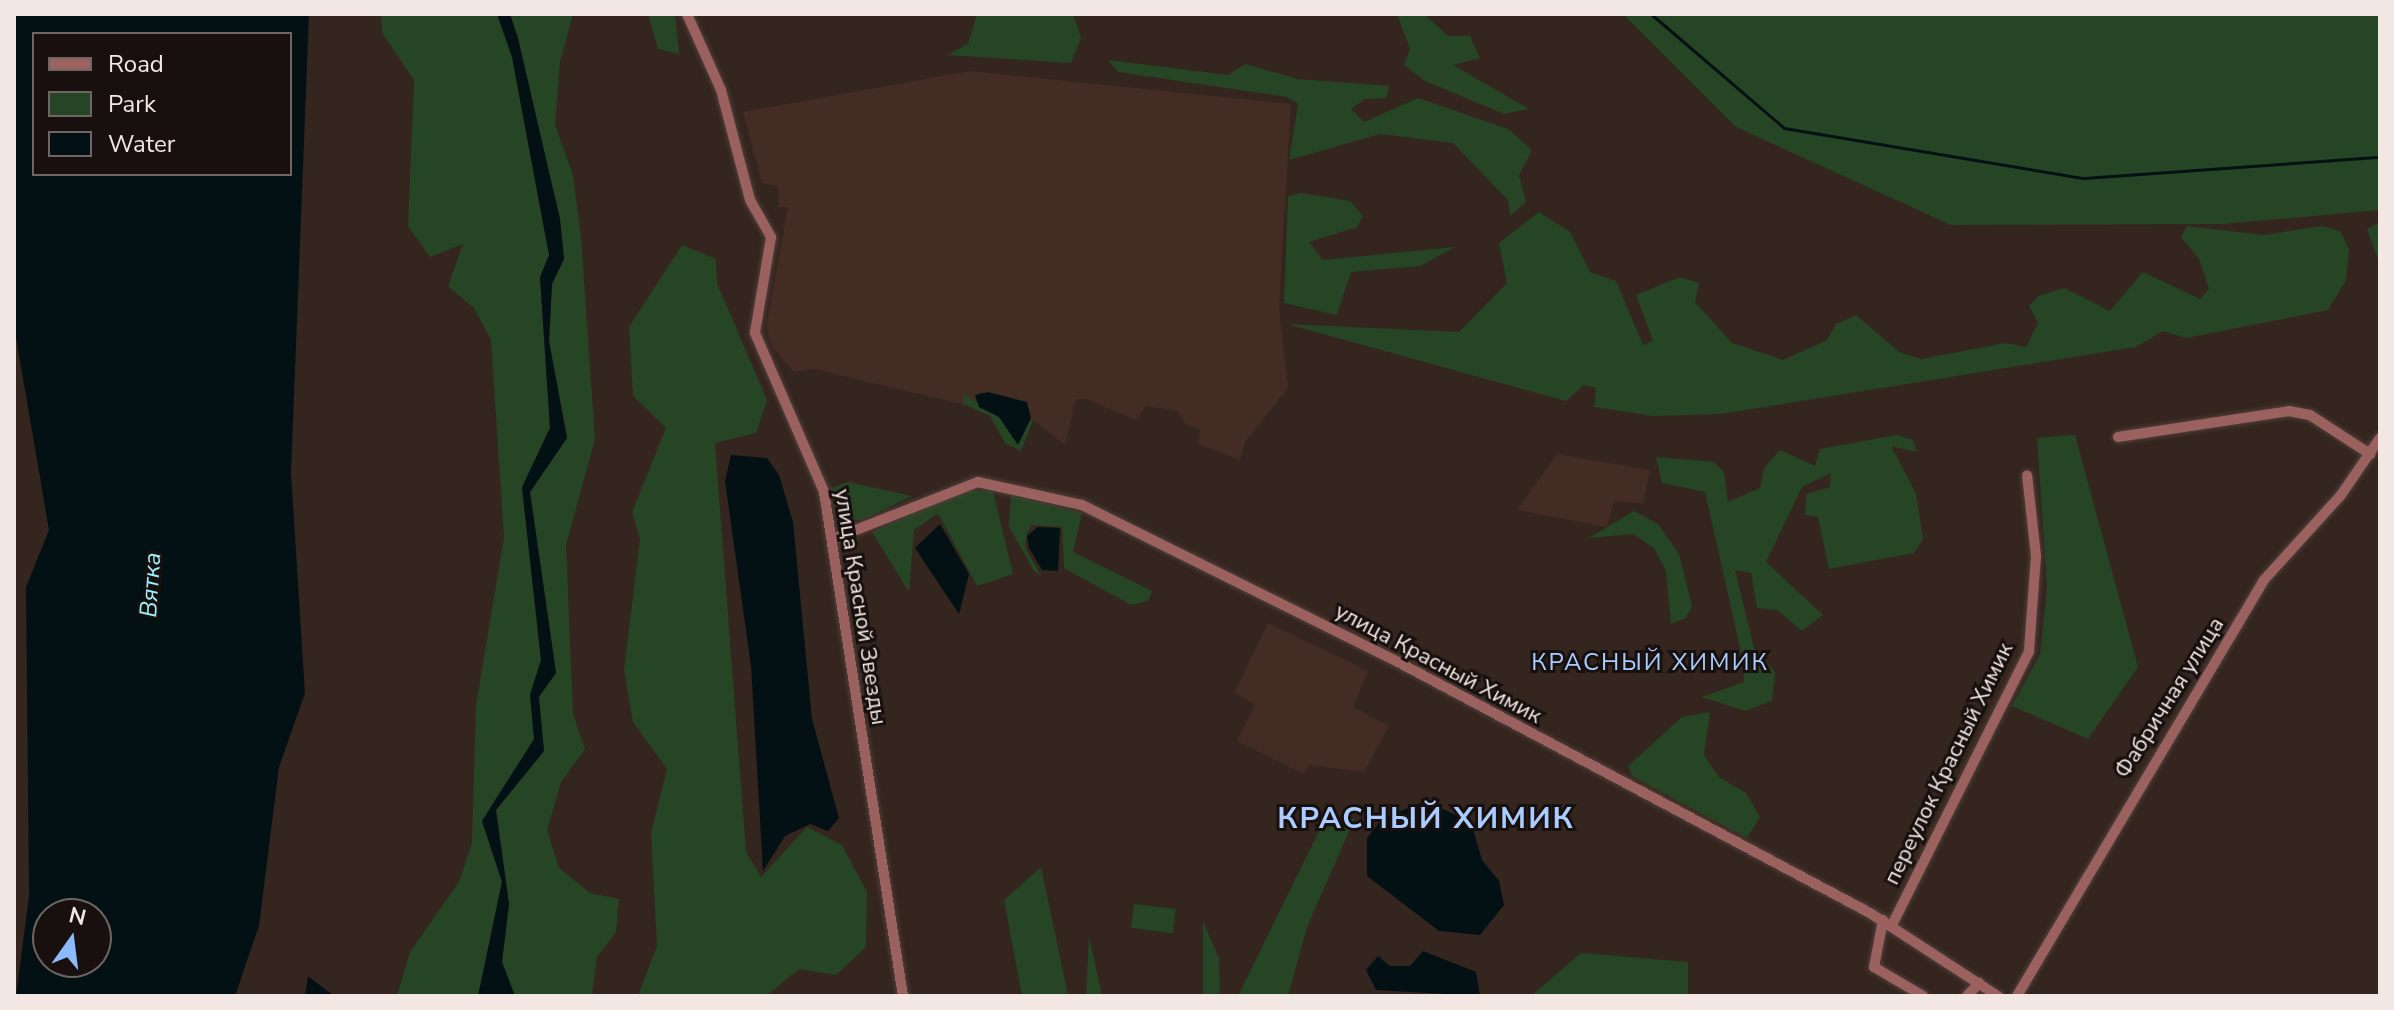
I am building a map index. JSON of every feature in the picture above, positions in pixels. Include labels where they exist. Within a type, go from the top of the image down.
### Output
[{"type":"street","name":"улица Красной Звезды","points":[[687,14],[721,90],[750,200],[770,230],[755,333],[824,492],[903,996]]},
{"type":"street","points":[[2118,437],[2289,411],[2310,415],[2370,454]]},
{"type":"street","name":"Фабричная улица","points":[[2017,996],[2263,581],[2380,438]]},
{"type":"street","name":"переулок Красный Химик","points":[[1923,996],[1876,970],[1888,923],[2029,651],[2036,556],[2027,475]]},
{"type":"street","name":"улица Красный Химик","points":[[833,539],[978,482],[1063,498],[1398,662],[1888,923],[1998,996]]},
{"type":"street","points":[[1967,996],[1979,983]]},
{"type":"shaded area","points":[[970,71],[1291,104],[1279,306],[1288,388],[1245,442],[1240,460],[1198,444],[1200,430],[1185,424],[1178,411],[1146,406],[1136,420],[1087,399],[1076,399],[1065,445],[1033,420],[1021,451],[1005,443],[990,416],[970,406],[814,369],[794,372],[772,347],[766,327],[788,207],[779,207],[778,186],[762,183],[743,112]]},
{"type":"shaded area","points":[[1557,454],[1650,470],[1643,503],[1614,501],[1607,527],[1517,510]]},
{"type":"shaded area","points":[[1268,623],[1368,671],[1353,707],[1389,726],[1364,772],[1309,765],[1304,774],[1237,741],[1255,704],[1234,693]]},
{"type":"green space","points":[[381,14],[497,14],[512,57],[549,255],[540,278],[550,428],[522,488],[541,660],[530,695],[534,739],[482,821],[502,882],[478,996],[397,996],[410,952],[459,882],[472,842],[476,705],[504,537],[491,340],[474,308],[448,286],[463,244],[430,257],[408,226],[414,80],[382,33]]},
{"type":"green space","points":[[510,14],[573,14],[560,62],[555,125],[573,175],[581,237],[595,439],[566,545],[573,714],[585,749],[561,782],[547,830],[559,868],[590,893],[619,899],[616,932],[597,957],[592,996],[515,996],[502,962],[509,904],[496,810],[544,751],[538,697],[556,672],[530,492],[567,438],[549,341],[552,284],[564,259],[560,219]]},
{"type":"green space","points":[[648,14],[675,14],[679,54],[658,49]]},
{"type":"green space","points":[[977,14],[1073,14],[1081,38],[1071,63],[947,55],[968,44]]},
{"type":"green space","points":[[1397,14],[1424,14],[1448,36],[1470,36],[1480,58],[1453,65],[1529,109],[1504,114],[1425,81],[1404,65],[1410,49]]},
{"type":"green space","points":[[1623,14],[2380,14],[2380,210],[2223,224],[1951,225],[1736,127]]},
{"type":"green space","points":[[1108,60],[1228,75],[1245,64],[1298,79],[1389,86],[1386,98],[1365,99],[1351,109],[1364,122],[1418,98],[1508,129],[1532,150],[1519,175],[1526,202],[1510,216],[1508,200],[1453,143],[1380,134],[1289,160],[1298,104],[1287,97],[1118,72]]},
{"type":"green space","points":[[1301,193],[1350,201],[1363,216],[1357,227],[1309,242],[1323,260],[1455,247],[1420,266],[1351,272],[1337,315],[1284,303],[1288,196]]},
{"type":"green space","points":[[1539,212],[1570,232],[1590,272],[1616,281],[1643,345],[1653,341],[1636,295],[1680,277],[1699,283],[1695,302],[1732,343],[1783,360],[1827,340],[1836,324],[1856,315],[1899,352],[1921,359],[2006,343],[2026,347],[2038,323],[2029,306],[2038,296],[2064,288],[2110,311],[2143,272],[2200,299],[2209,289],[2199,259],[2181,237],[2187,226],[2263,235],[2322,226],[2340,231],[2349,249],[2346,280],[2328,310],[2186,338],[2163,331],[2136,347],[1721,414],[1652,416],[1594,407],[1596,388],[1584,385],[1566,401],[1287,324],[1459,332],[1507,283],[1499,243]]},
{"type":"green space","points":[[2380,222],[2380,265],[2367,229]]},
{"type":"green space","points":[[682,245],[716,259],[717,283],[767,400],[756,433],[715,443],[746,852],[761,877],[807,827],[842,845],[867,892],[866,947],[836,975],[799,969],[766,996],[638,996],[657,946],[651,833],[667,769],[633,722],[624,670],[640,539],[632,512],[666,428],[633,396],[629,327]]},
{"type":"green space","points":[[963,393],[999,417],[1017,442],[1022,423],[1033,420],[1021,451],[1005,443],[990,416],[963,404]]},
{"type":"green space","points":[[1897,435],[1913,440],[1917,452],[1891,446],[1916,493],[1923,539],[1914,553],[1829,569],[1818,517],[1805,515],[1806,494],[1830,487],[1831,473],[1802,487],[1766,562],[1823,615],[1802,631],[1777,610],[1757,608],[1751,573],[1735,570],[1754,648],[1775,672],[1772,701],[1745,711],[1702,697],[1744,682],[1743,661],[1705,492],[1662,483],[1656,457],[1714,462],[1724,472],[1728,502],[1760,488],[1764,468],[1780,450],[1815,466],[1820,449]]},
{"type":"green space","points":[[2075,435],[2138,667],[2088,739],[2012,706],[2040,654],[2047,588],[2037,438]]},
{"type":"green space","points":[[848,482],[912,496],[862,520],[847,519],[836,514],[831,488]]},
{"type":"green space","points":[[966,490],[993,491],[1013,574],[977,586],[938,513],[914,530],[909,592],[872,532]]},
{"type":"green space","points":[[1011,495],[1082,513],[1073,552],[1152,591],[1148,601],[1131,605],[1064,568],[1062,527],[1032,525],[1027,532],[1025,547],[1041,576],[1034,571],[1009,527]]},
{"type":"green space","points":[[1634,511],[1658,524],[1679,554],[1692,606],[1686,618],[1671,624],[1666,571],[1654,548],[1633,534],[1589,538]]},
{"type":"green space","points":[[1710,712],[1704,755],[1719,777],[1746,793],[1760,817],[1747,838],[1632,776],[1628,766],[1682,717]]},
{"type":"green space","points":[[1355,818],[1307,927],[1288,996],[1238,996],[1319,831]]},
{"type":"green space","points":[[1041,867],[1068,996],[1022,996],[1004,900]]},
{"type":"green space","points":[[1134,904],[1176,909],[1173,933],[1131,928]]},
{"type":"green space","points":[[1203,921],[1219,958],[1220,996],[1203,996]]},
{"type":"green space","points":[[1089,936],[1102,996],[1086,996]]},
{"type":"green space","points":[[1581,953],[1688,962],[1688,996],[1531,996]]},
{"type":"water","name":"Вятка","points":[[14,14],[309,14],[291,473],[305,693],[279,767],[259,926],[235,996],[16,996],[29,896],[26,587],[49,530],[14,326]]},
{"type":"water","points":[[497,14],[510,14],[518,38],[560,219],[564,259],[552,284],[549,341],[567,438],[530,492],[556,673],[539,697],[544,751],[496,810],[509,904],[502,962],[515,996],[478,996],[502,882],[482,821],[534,739],[530,695],[541,660],[522,487],[550,428],[540,277],[549,255],[512,57]]},
{"type":"water","points":[[988,392],[1027,402],[1031,418],[1018,445],[999,417],[979,407],[975,395]]},
{"type":"water","points":[[731,455],[767,458],[779,475],[793,522],[812,719],[839,818],[828,831],[810,824],[785,836],[763,871],[751,666],[725,481]]},
{"type":"water","points":[[940,524],[969,574],[959,614],[915,548]]},
{"type":"water","points":[[1038,527],[1060,528],[1058,571],[1042,570],[1029,548],[1027,536]]},
{"type":"water","points":[[1425,801],[1471,822],[1482,860],[1499,881],[1504,905],[1480,935],[1439,931],[1367,876],[1367,838],[1382,819]]},
{"type":"water","points":[[1423,951],[1476,972],[1480,996],[1376,990],[1366,970],[1378,956],[1390,966],[1410,966]]},
{"type":"water","points":[[308,976],[334,996],[305,996]]},
{"type":"waterway","points":[[1651,14],[1784,128],[2084,178],[2380,157]]},
{"type":"district","name":"КРАСНЫЙ ХИМИК","points":[[1650,663]]},
{"type":"district","name":"КРАСНЫЙ ХИМИК","points":[[1426,819]]}]
